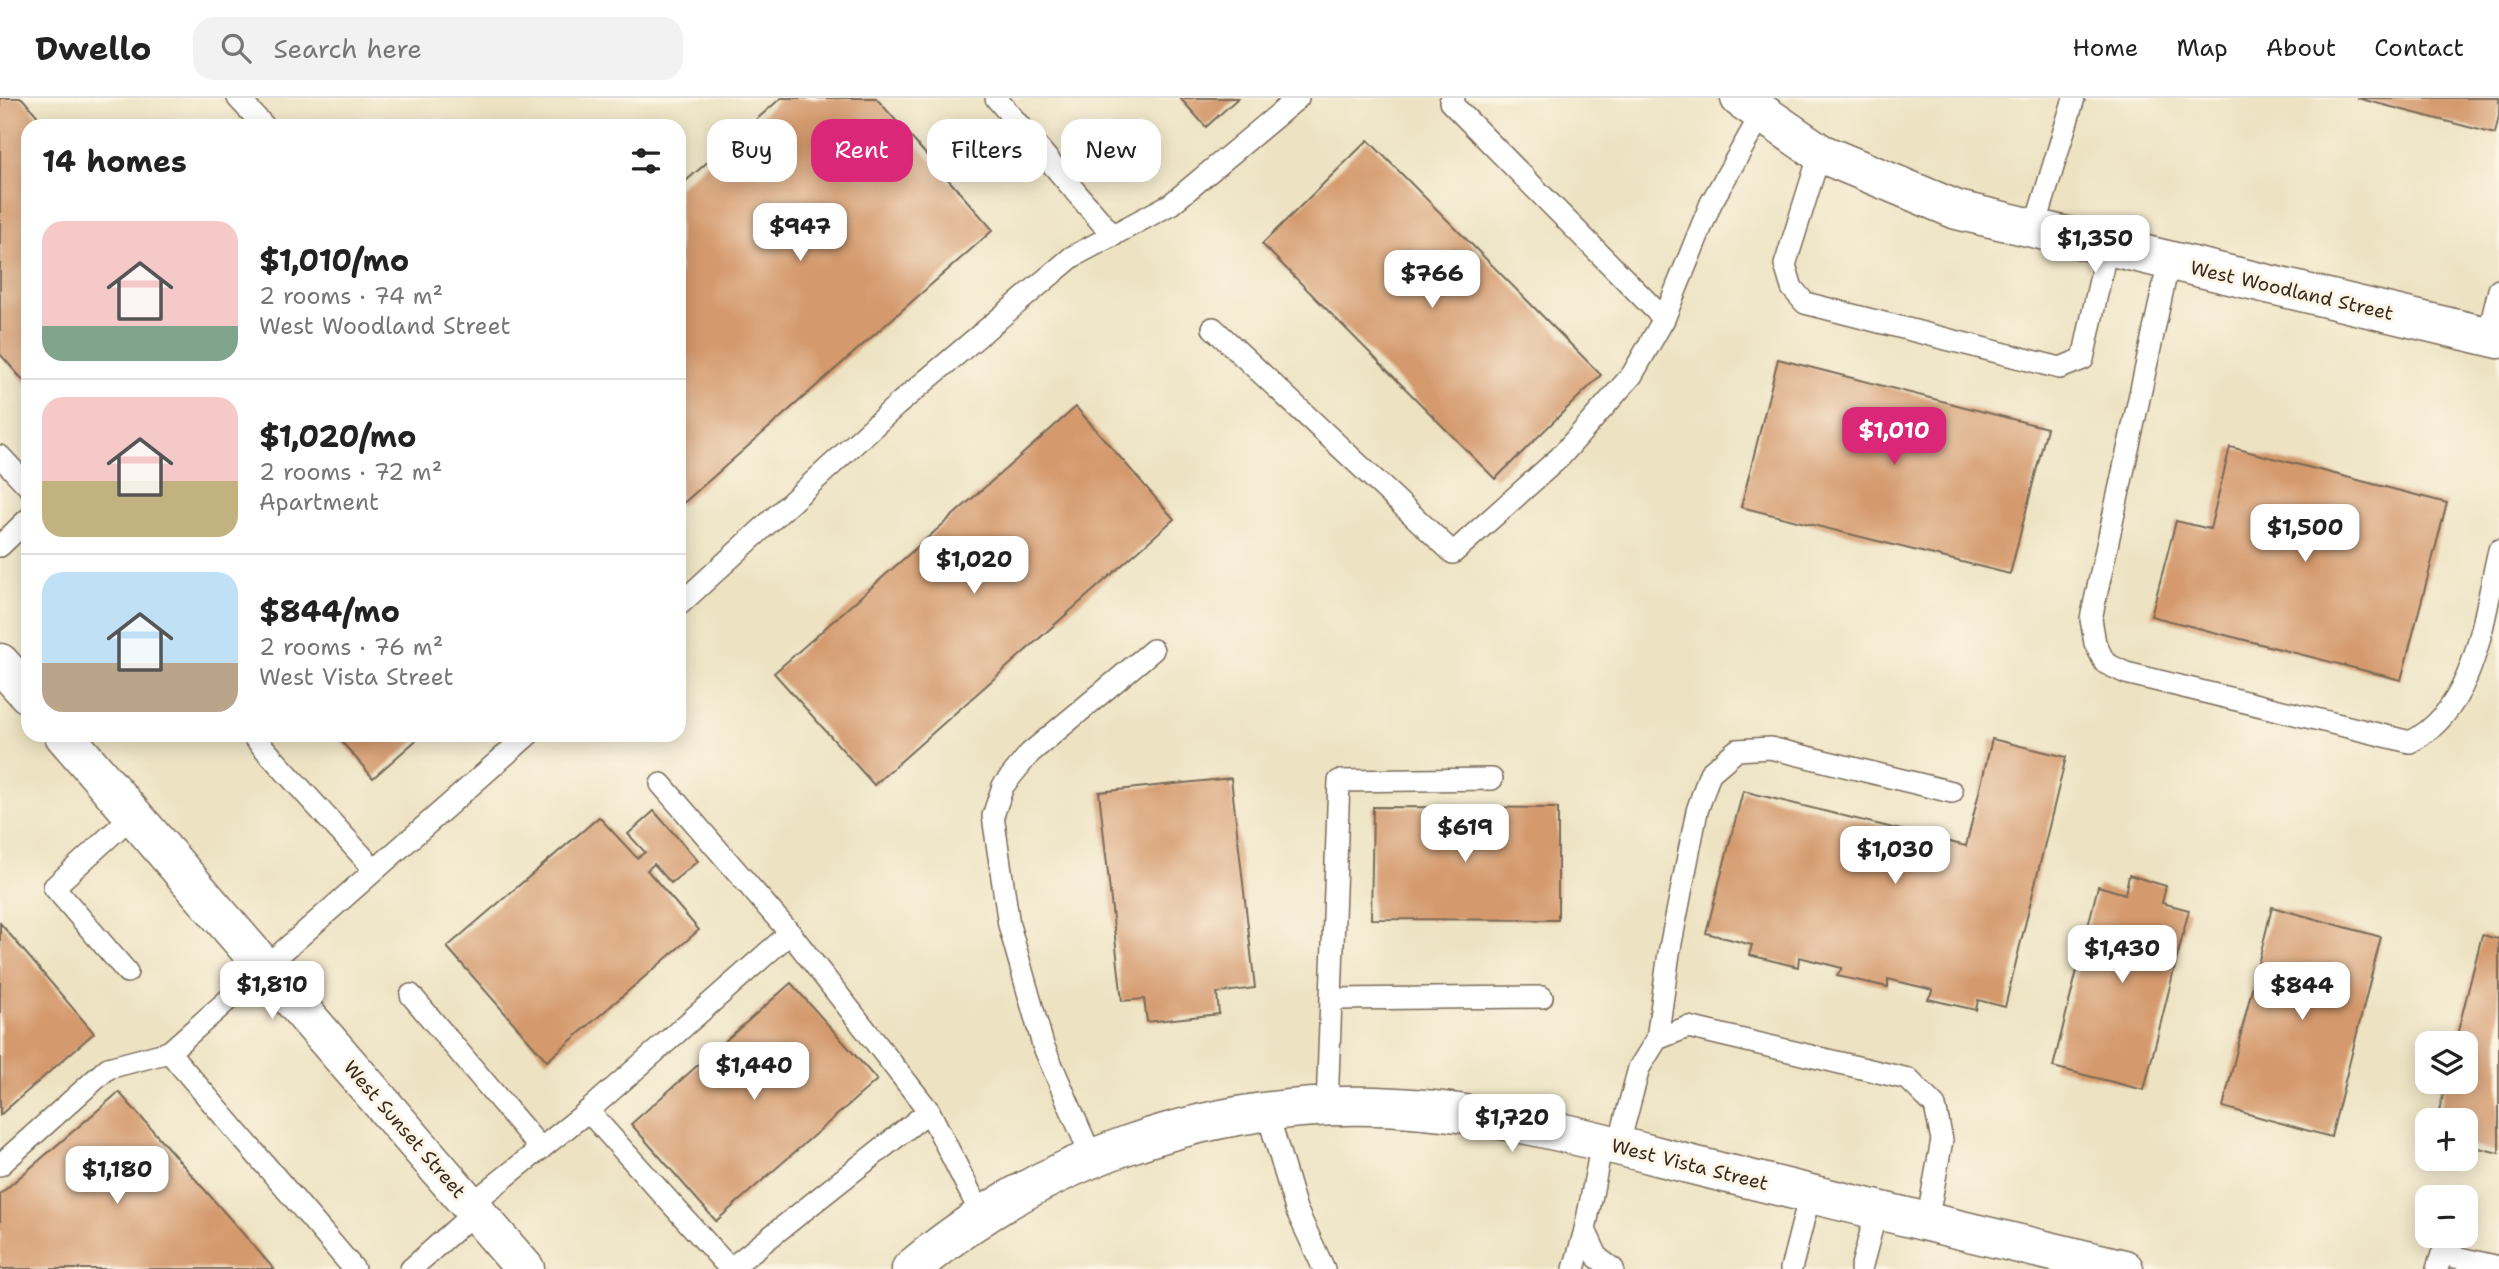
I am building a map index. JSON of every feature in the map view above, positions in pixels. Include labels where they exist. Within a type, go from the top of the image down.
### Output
[{"type":"street","name":"West Woodland Street","points":[[1751,106],[1820,153],[1957,210],[2494,337]]},
{"type":"street","points":[[0,663],[21,686]]},
{"type":"street","name":"West Sunset Street","points":[[70,742],[525,1269]]},
{"type":"street","name":"West Vista Street","points":[[911,1269],[1010,1198],[1092,1158],[1190,1125],[1267,1112],[1376,1105],[1438,1111],[1610,1145],[2123,1269]]},
{"type":"lane","points":[[238,98],[258,119]]},
{"type":"lane","points":[[996,98],[1113,236]]},
{"type":"lane","points":[[686,599],[897,405],[1072,257],[1171,204],[1298,98]]},
{"type":"lane","points":[[1454,98],[1450,102],[1664,319]]},
{"type":"lane","points":[[2034,230],[2074,98]]},
{"type":"lane","points":[[1213,328],[1452,553],[1560,457],[1632,375],[1664,319],[1751,106]]},
{"type":"lane","points":[[1820,153],[1785,265],[1792,288],[1805,303],[2060,368],[2083,359],[2107,247]]},
{"type":"lane","points":[[2169,261],[2091,619],[2095,643],[2105,663],[2126,673],[2410,742],[2430,732],[2451,709],[2466,682],[2499,550]]},
{"type":"lane","points":[[2494,337],[2499,290]]},
{"type":"lane","points":[[0,456],[21,478]]},
{"type":"lane","points":[[0,546],[21,526]]},
{"type":"lane","points":[[1092,1158],[1043,1045],[1013,938],[993,816],[1003,786],[1030,753],[1153,650]]},
{"type":"lane","points":[[258,742],[374,869]]},
{"type":"lane","points":[[0,1165],[108,1068],[169,1052],[520,742]]},
{"type":"lane","points":[[1574,1269],[1610,1145],[1639,1068],[1657,1039],[1669,953],[1697,811],[1710,773],[1737,750],[1770,748],[1952,792]]},
{"type":"lane","points":[[1327,1107],[1339,780],[1492,779]]},
{"type":"lane","points":[[661,784],[790,933],[929,1111],[982,1216]]},
{"type":"lane","points":[[127,972],[54,887],[133,815]]},
{"type":"lane","points":[[411,1269],[473,1208],[790,933]]},
{"type":"lane","points":[[411,995],[541,1149]]},
{"type":"lane","points":[[1332,999],[1542,997]]},
{"type":"lane","points":[[1657,1039],[1688,1027],[1908,1079],[1936,1106],[1942,1140],[1927,1222]]},
{"type":"lane","points":[[169,1052],[354,1269]]},
{"type":"lane","points":[[588,1111],[730,1269],[929,1111]]},
{"type":"lane","points":[[1267,1112],[1296,1209],[1324,1269]]},
{"type":"lane","points":[[1791,1269],[1810,1194]]},
{"type":"lane","points":[[1861,1269],[1877,1209]]},
{"type":"lane","points":[[1585,1230],[1598,1258],[1613,1269]]},
{"type":"lane","points":[[2437,1269],[2442,1254],[2499,1267]]},
{"type":"building","points":[[0,98],[22,98],[40,119],[21,119],[21,378],[0,354]]},
{"type":"building","points":[[781,98],[876,98],[895,119],[811,119],[811,182],[913,182],[913,140],[927,156],[927,182],[950,182],[993,230],[686,501],[686,181],[707,163],[707,182],[797,182],[797,119],[757,119]]},
{"type":"building","points":[[1180,98],[1238,98],[1206,127]]},
{"type":"building","points":[[2357,98],[2499,98],[2499,116],[2495,134]]},
{"type":"building","points":[[1368,140],[1601,375],[1495,479],[1262,244]]},
{"type":"building","points":[[1778,359],[2047,428],[2010,574],[1741,507]]},
{"type":"building","points":[[1076,407],[1174,519],[874,785],[774,673]]},
{"type":"building","points":[[2230,447],[2447,503],[2401,680],[2151,616],[2176,521],[2210,529]]},
{"type":"building","points":[[1992,739],[2066,757],[2005,1007],[1978,1000],[1976,1010],[1928,999],[1933,990],[1888,979],[1888,987],[1837,976],[1842,968],[1799,957],[1798,967],[1749,955],[1752,945],[1706,933],[1743,791],[1966,846]]},
{"type":"building","points":[[342,742],[414,742],[373,778]]},
{"type":"building","points":[[1231,778],[1255,988],[1217,993],[1219,1014],[1147,1022],[1144,999],[1122,1001],[1099,792]]},
{"type":"building","points":[[1373,807],[1558,808],[1558,920],[1371,919]]},
{"type":"building","points":[[654,811],[698,861],[671,883],[654,864],[647,870],[699,930],[547,1061],[447,947],[599,817],[637,858],[645,852],[628,834]]},
{"type":"building","points":[[2129,875],[2166,886],[2162,903],[2189,910],[2144,1090],[2053,1067],[2098,886],[2125,894]]},
{"type":"building","points":[[2272,907],[2381,937],[2331,1137],[2223,1107]]},
{"type":"building","points":[[0,923],[94,1033],[0,1115]]},
{"type":"building","points":[[2482,935],[2499,939],[2499,1153],[2478,1148],[2478,1108],[2440,1108],[2443,1094],[2478,1094],[2478,1031],[2458,1031]]},
{"type":"building","points":[[791,983],[877,1080],[716,1221],[631,1124]]},
{"type":"building","points":[[119,1092],[274,1269],[0,1269],[0,1194]]}]
